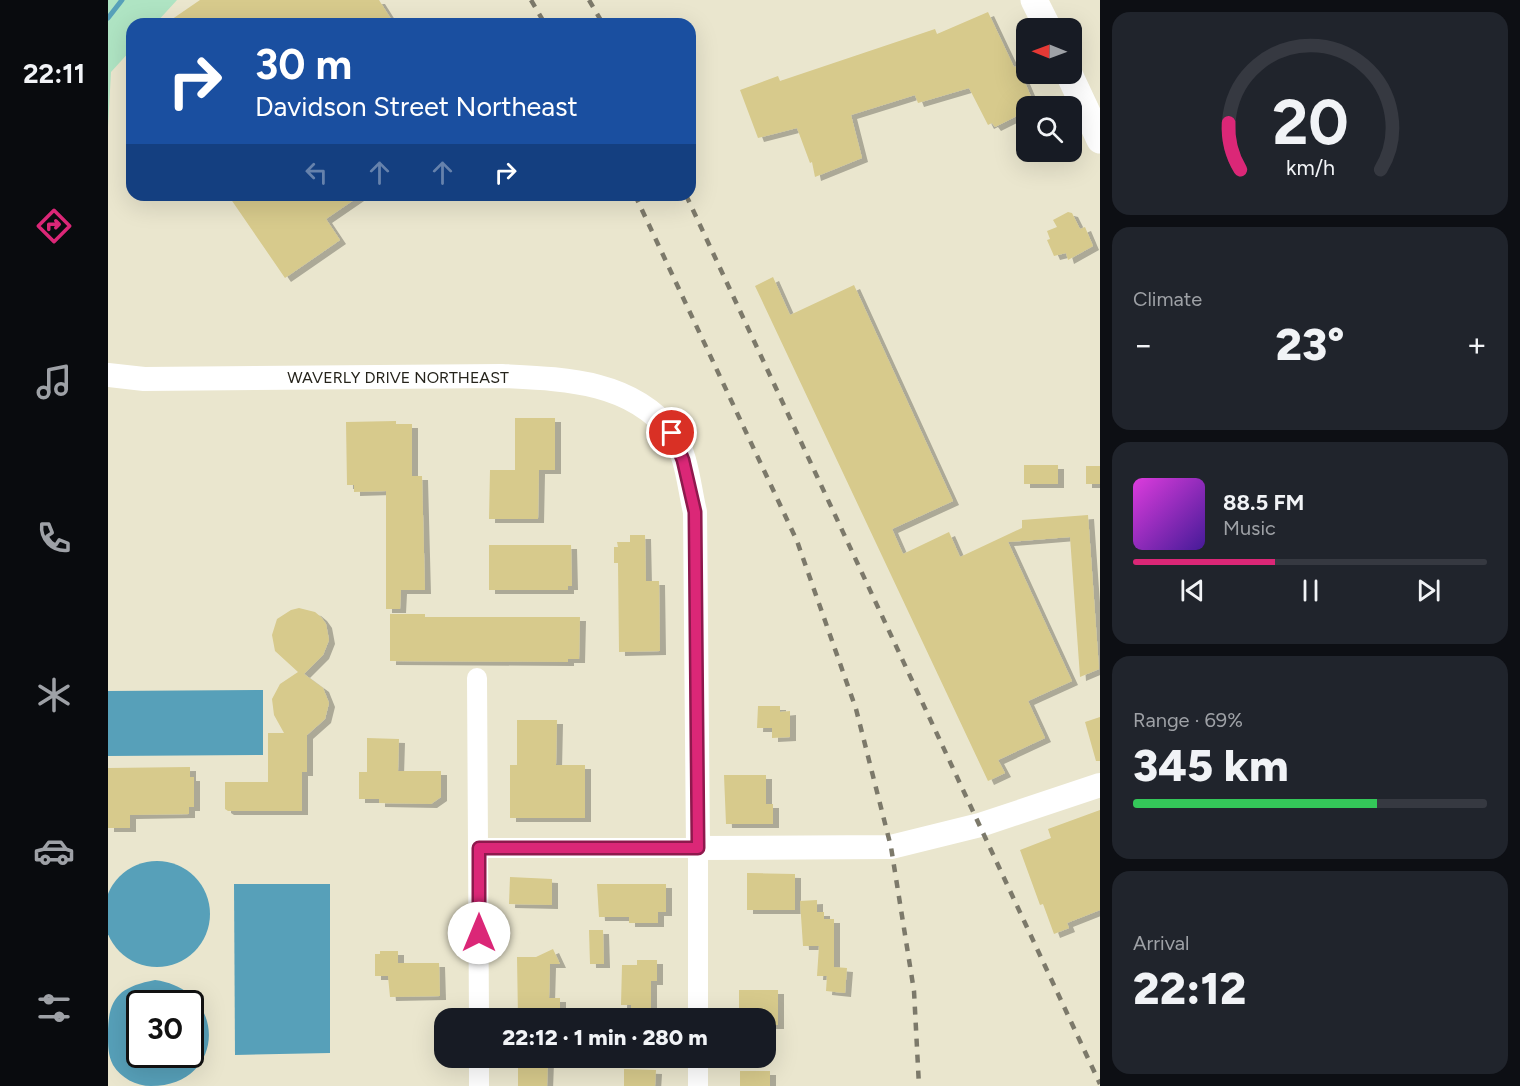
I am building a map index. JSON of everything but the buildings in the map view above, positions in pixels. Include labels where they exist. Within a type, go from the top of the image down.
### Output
[{"type":"main road","points":[[1034,0],[1043,18]]},
{"type":"main road","points":[[1074,84],[1100,140]]},
{"type":"street","name":"WAVERLY DRIVE NORTHEAST","points":[[108,375],[144,379],[502,376],[556,379],[595,385],[635,400],[672,433],[683,460],[695,512],[698,848]]},
{"type":"street","points":[[477,678],[479,1008]]},
{"type":"street","points":[[479,848],[891,847],[980,825],[1100,784]]},
{"type":"street","points":[[698,848],[698,1008]]},
{"type":"street","points":[[479,1068],[479,1086]]},
{"type":"street","points":[[698,1068],[698,1086]]},
{"type":"green space","points":[[108,0],[177,0],[160,18],[126,18],[126,56],[111,72],[108,127]]},
{"type":"water","points":[[263,690],[263,755],[108,756],[108,691]]},
{"type":"water","points":[[157,861],[177,865],[194,877],[206,894],[210,914],[206,934],[194,951],[177,963],[157,967],[137,963],[120,951],[108,934],[104,914],[108,894],[120,877],[137,865]]},
{"type":"water","points":[[234,884],[330,884],[330,1053],[235,1055]]},
{"type":"water","points":[[155,980],[183,990],[126,990],[126,1068],[196,1068],[176,1082],[145,1086],[134,1083],[120,1074],[113,1065],[108,1042],[110,1011],[118,996],[124,991],[132,986]]},
{"type":"water","points":[[204,1015],[209,1037],[204,1056]]},
{"type":"waterway","points":[[108,18],[122,0]]},
{"type":"railway","points":[[531,0],[542,18]]},
{"type":"railway","points":[[589,0],[600,18]]},
{"type":"railway","points":[[638,201],[797,541],[856,709],[891,847],[914,991],[919,1086]]},
{"type":"railway","points":[[689,201],[1100,1084]]},
{"type":"route","points":[[479,933],[479,848],[698,848],[695,512],[683,460],[672,433]]}]
